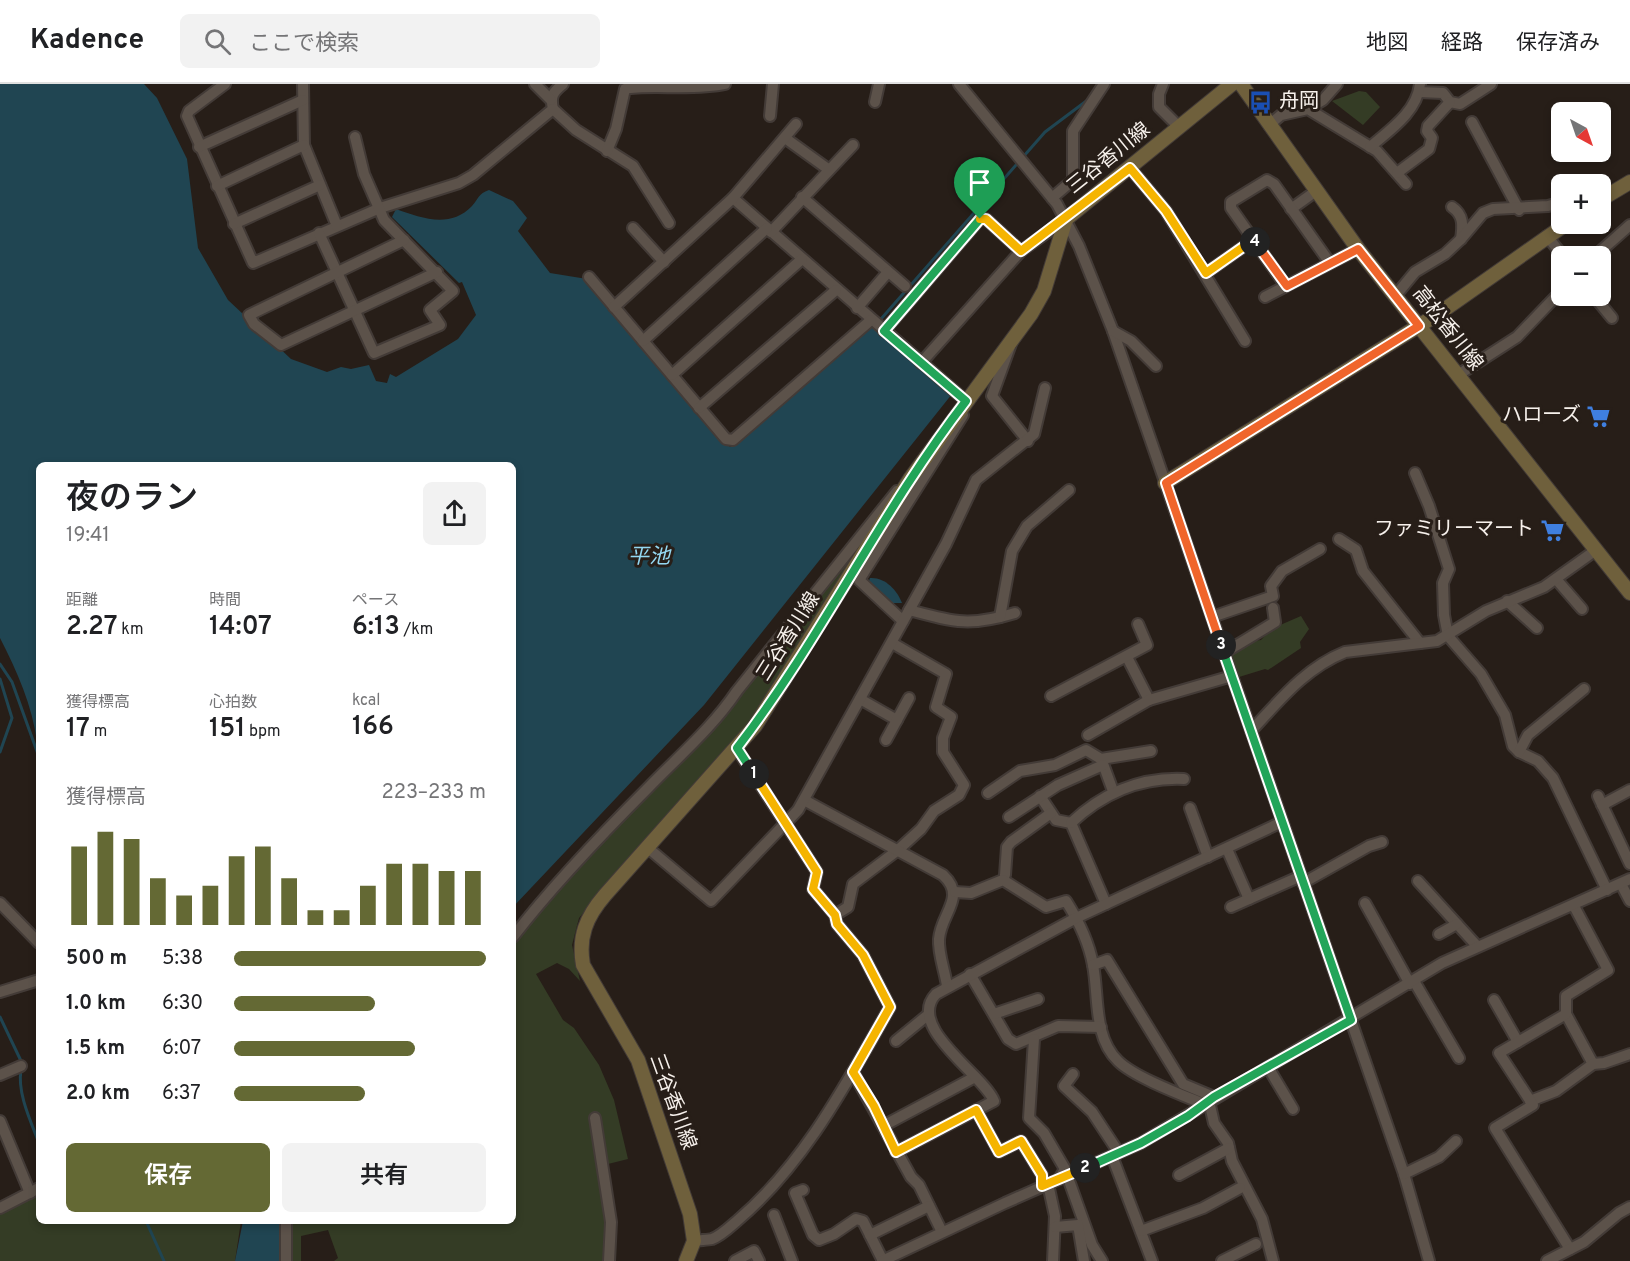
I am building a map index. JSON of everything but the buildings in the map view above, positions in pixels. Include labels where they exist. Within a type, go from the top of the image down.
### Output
[{"type":"main road","name":"三谷香川線","points":[[694,1240],[690,1214],[649,1088],[633,1051],[589,979],[580,948],[586,921],[594,908],[737,748],[766,710],[910,479],[1013,338],[1044,291],[1066,219],[1232,84]]},
{"type":"main road","name":"高松香川線","points":[[1240,84],[1358,249],[1596,549],[1625,578],[1630,593]]},
{"type":"main road","points":[[1611,193],[1630,182]]},
{"type":"main road","points":[[1166,483],[1419,326],[1551,233]]},
{"type":"main road","points":[[686,1261],[694,1240]]},
{"type":"street","points":[[225,84],[189,111],[187,116],[253,263],[380,208],[459,183],[473,175],[552,104],[553,93],[563,84]]},
{"type":"street","points":[[303,84],[304,145],[337,226]]},
{"type":"street","points":[[535,84],[576,130],[633,166],[669,223]]},
{"type":"street","points":[[607,151],[616,129],[625,90],[636,85],[706,88],[725,84]]},
{"type":"street","points":[[770,116],[773,84]]},
{"type":"street","points":[[874,102],[879,84]]},
{"type":"street","points":[[959,84],[1026,165],[1066,219],[1113,331],[1404,1174],[1429,1261]]},
{"type":"street","points":[[1052,198],[1073,180],[1073,131],[1104,84]]},
{"type":"street","points":[[1163,84],[1159,94],[1159,107],[1179,128]]},
{"type":"street","points":[[1269,125],[1281,115],[1308,109],[1323,100],[1337,84]]},
{"type":"street","points":[[1370,147],[1407,114],[1420,88],[1443,93],[1450,102],[1460,104],[1491,84]]},
{"type":"street","points":[[199,147],[303,100]]},
{"type":"street","points":[[1397,173],[1429,149],[1432,138],[1427,131],[1428,126],[1450,102]]},
{"type":"street","points":[[1308,109],[1377,151],[1406,184]]},
{"type":"street","points":[[1472,122],[1482,135],[1519,210]]},
{"type":"street","points":[[614,308],[733,198],[796,124]]},
{"type":"street","points":[[319,233],[375,353],[440,326],[430,310],[453,291],[384,220],[364,174],[355,137]]},
{"type":"street","points":[[785,138],[828,169]]},
{"type":"street","points":[[217,186],[304,145]]},
{"type":"street","points":[[643,341],[769,230],[853,145]]},
{"type":"street","points":[[1130,168],[1166,211],[1206,273],[1245,341]]},
{"type":"street","points":[[1287,286],[1231,208],[1231,202],[1267,180],[1274,184],[1330,263]]},
{"type":"street","points":[[234,224],[320,185]]},
{"type":"street","points":[[1292,209],[1316,191]]},
{"type":"street","points":[[802,197],[904,286]]},
{"type":"street","points":[[733,198],[964,403],[963,417],[859,580],[903,621]]},
{"type":"street","points":[[1396,295],[1415,272],[1445,254],[1461,239],[1483,213],[1493,209],[1519,210],[1551,204]]},
{"type":"street","points":[[1452,207],[1459,212],[1462,218],[1461,239]]},
{"type":"street","points":[[884,331],[980,219],[986,219],[1021,251]]},
{"type":"street","points":[[921,363],[1021,251],[1066,219]]},
{"type":"street","points":[[1606,246],[1630,225]]},
{"type":"street","points":[[633,228],[664,262]]},
{"type":"street","points":[[1547,236],[1555,246]]},
{"type":"street","points":[[404,240],[249,315],[254,324],[281,345],[437,272]]},
{"type":"street","points":[[1206,273],[1253,240]]},
{"type":"street","points":[[1265,297],[1358,249]]},
{"type":"street","points":[[672,375],[802,259]]},
{"type":"street","points":[[857,308],[888,272]]},
{"type":"street","points":[[589,277],[726,439],[733,440],[871,320]]},
{"type":"street","points":[[699,408],[836,290]]},
{"type":"street","points":[[1458,375],[1517,337],[1551,301]]},
{"type":"street","points":[[1602,306],[1612,318]]},
{"type":"street","points":[[1113,331],[1131,341],[1156,366]]},
{"type":"street","points":[[1013,338],[1011,351],[992,396],[1028,441]]},
{"type":"street","points":[[648,848],[711,900],[786,823],[804,800],[892,643],[946,544],[976,480],[1034,434],[1045,388]]},
{"type":"street","points":[[1415,473],[1429,506],[1449,569],[1443,583],[1444,615],[1448,636],[1481,674],[1505,715],[1513,746],[1519,752],[1538,760],[1553,778],[1607,890]]},
{"type":"street","points":[[516,933],[530,914],[647,789],[712,725],[878,513],[910,479]]},
{"type":"street","points":[[1000,617],[1012,551],[1028,526],[1069,490]]},
{"type":"street","points":[[1339,539],[1356,550],[1363,571],[1420,643]]},
{"type":"street","points":[[1212,617],[1273,596],[1271,586],[1282,571],[1320,549]]},
{"type":"street","points":[[1251,732],[1296,683],[1336,656],[1345,652],[1437,641],[1486,611],[1544,587],[1596,549]]},
{"type":"street","points":[[1556,579],[1572,594],[1582,609]]},
{"type":"street","points":[[1507,601],[1537,628]]},
{"type":"street","points":[[1224,653],[1275,622],[1273,608]]},
{"type":"street","points":[[909,609],[951,621],[991,621],[1015,613]]},
{"type":"street","points":[[1051,696],[1147,645],[1138,624]]},
{"type":"street","points":[[835,915],[849,907],[853,884],[898,850],[921,829],[934,811],[959,795],[964,785],[943,752],[944,738],[951,717],[936,706],[946,674],[892,643]]},
{"type":"street","points":[[1127,657],[1149,700]]},
{"type":"street","points":[[1088,735],[1149,700],[1232,676]]},
{"type":"street","points":[[1519,752],[1528,735],[1584,689]]},
{"type":"street","points":[[886,740],[909,698]]},
{"type":"street","points":[[860,699],[897,720]]},
{"type":"street","points":[[694,1240],[713,1239],[767,1194],[790,1170],[853,1072],[890,1007],[863,955],[837,924],[835,915],[813,889],[817,872],[737,748]]},
{"type":"street","points":[[988,793],[1020,771],[1055,765],[1086,750],[1102,762],[1113,791]]},
{"type":"street","points":[[1009,817],[1040,796],[1102,762],[1151,751]]},
{"type":"street","points":[[1071,823],[1090,806],[1113,791],[1131,784],[1184,780]]},
{"type":"street","points":[[1630,790],[1600,800],[1630,864]]},
{"type":"street","points":[[1040,796],[1056,820],[1071,823]]},
{"type":"street","points":[[804,800],[943,875],[953,884],[955,892],[939,937],[948,986]]},
{"type":"street","points":[[1190,808],[1208,858]]},
{"type":"street","points":[[1005,874],[1008,837],[1051,813]]},
{"type":"street","points":[[896,1152],[994,1101],[990,1091],[946,1049],[929,1014],[930,1000],[948,986],[1076,918],[1282,822]]},
{"type":"street","points":[[1071,823],[1106,904]]},
{"type":"street","points":[[1232,907],[1302,879],[1369,846],[1382,842]]},
{"type":"street","points":[[1227,849],[1249,899]]},
{"type":"street","points":[[955,892],[971,893],[1003,880],[1046,907],[1066,902],[1076,918],[1093,965],[1095,998],[1101,1027],[1118,1061],[1209,1101]]},
{"type":"street","points":[[1418,881],[1477,946]]},
{"type":"street","points":[[803,1190],[795,1193],[813,1235],[819,1240],[834,1234],[856,1219],[863,1221],[883,1261],[942,1232],[1141,1143],[1209,1101],[1351,1020],[1442,963],[1477,946],[1574,906],[1626,881],[1630,901]]},
{"type":"street","points":[[0,903],[36,940]]},
{"type":"street","points":[[1365,903],[1459,1058]]},
{"type":"street","points":[[1574,906],[1608,970],[1566,996],[1566,1014],[1593,1064]]},
{"type":"street","points":[[1439,934],[1457,924]]},
{"type":"street","points":[[1093,965],[1107,960],[1183,1084],[1209,1101],[1214,1123],[1229,1148],[1232,1161],[1262,1219],[1273,1261]]},
{"type":"street","points":[[970,974],[1008,1039],[1016,1044],[1058,1026],[1101,1027]]},
{"type":"street","points":[[0,992],[36,981]]},
{"type":"street","points":[[994,1014],[1038,999]]},
{"type":"street","points":[[1494,1000],[1518,1042]]},
{"type":"street","points":[[896,1041],[929,1014]]},
{"type":"street","points":[[1566,1014],[1499,1053],[1533,1105],[1495,1128],[1570,1249]]},
{"type":"street","points":[[1034,1038],[1029,1118],[1044,1133],[1065,1169],[1063,1177],[1092,1245],[1102,1261]]},
{"type":"street","points":[[1530,1101],[1556,1090],[1593,1064],[1604,1063],[1630,1054]]},
{"type":"street","points":[[0,1075],[21,1066]]},
{"type":"street","points":[[1268,1067],[1293,1109]]},
{"type":"street","points":[[853,1072],[884,1125],[896,1152],[911,1177],[919,1185],[942,1232]]},
{"type":"street","points":[[1074,1074],[1064,1086],[1092,1112],[1115,1154],[1152,1261]]},
{"type":"street","points":[[884,1125],[975,1077]]},
{"type":"street","points":[[976,1110],[999,1152],[1021,1141],[1042,1175],[1055,1227],[1053,1261]]},
{"type":"street","points":[[595,1118],[611,1222],[609,1261]]},
{"type":"street","points":[[0,1121],[35,1190],[0,1208]]},
{"type":"street","points":[[1404,1174],[1439,1157],[1456,1141]]},
{"type":"street","points":[[1179,1175],[1229,1148]]},
{"type":"street","points":[[1141,1231],[1203,1209],[1240,1188]]},
{"type":"street","points":[[870,1235],[929,1206]]},
{"type":"street","points":[[1547,1261],[1570,1249],[1630,1207]]},
{"type":"street","points":[[774,1215],[792,1261]]},
{"type":"street","points":[[286,1224],[286,1261]]},
{"type":"street","points":[[1055,1227],[1078,1226],[1084,1261]]},
{"type":"street","points":[[1222,1261],[1256,1244]]},
{"type":"street","points":[[735,1261],[754,1251],[759,1261]]},
{"type":"green space","points":[[1359,91],[1366,92],[1380,107],[1363,125],[1332,101]]},
{"type":"green space","points":[[879,519],[757,714],[579,918],[572,945],[580,981],[569,969],[557,963],[536,974],[563,1020],[574,1028],[599,1065],[614,1100],[628,1159],[600,1166],[615,1261],[334,1261],[338,1258],[328,1230],[301,1236],[301,1261],[278,1261],[279,1224],[516,1224],[516,936],[648,790]]},
{"type":"green space","points":[[1301,616],[1309,629],[1300,642],[1301,648],[1268,670],[1239,677],[1231,654],[1253,641],[1261,640],[1271,629]]},
{"type":"green space","points":[[36,1194],[36,1224],[241,1224],[235,1261],[0,1261],[0,1213]]},
{"type":"water","name":"平池","points":[[0,84],[144,84],[157,98],[187,159],[198,248],[228,300],[291,359],[327,372],[341,367],[351,369],[369,365],[376,381],[387,383],[390,374],[396,377],[458,339],[476,315],[462,282],[459,283],[392,217],[396,209],[435,220],[454,217],[463,213],[489,190],[513,201],[527,218],[518,231],[550,273],[587,279],[730,447],[872,325],[952,394],[704,705],[516,904],[516,462],[36,462],[36,737],[32,715],[23,689],[0,638]]},
{"type":"water","points":[[870,578],[890,585],[902,603],[893,603],[868,584]]},
{"type":"water","points":[[242,1224],[282,1224],[281,1261],[235,1261]]},
{"type":"waterway","points":[[881,319],[1045,132],[1089,99]]},
{"type":"waterway","points":[[0,664],[12,682],[36,749]]},
{"type":"waterway","points":[[0,679],[12,718],[0,752]]},
{"type":"waterway","points":[[0,1017],[22,1063]]},
{"type":"waterway","points":[[21,1070],[23,1098],[36,1135]]},
{"type":"waterway","points":[[147,1224],[164,1261]]},
{"type":"place","name":"舟岡","points":[[1261,102]]},
{"type":"place","name":"ハローズ","points":[[1599,416]]},
{"type":"place","name":"ファミリーマート","points":[[1552,530]]},
{"type":"route","points":[[1130,168],[1166,211],[1206,273],[1253,240],[1287,286],[1358,249],[1419,326],[1166,483],[1351,1020],[1214,1097],[1188,1116],[1141,1143],[1042,1186],[1042,1175],[1021,1141],[999,1152],[976,1110],[896,1152],[874,1106],[853,1072],[890,1007],[863,955],[837,924],[835,915],[813,889],[817,872],[737,748],[766,710],[910,479],[966,401],[884,331],[980,219],[986,219],[1021,251],[1066,219],[1130,168]]}]
